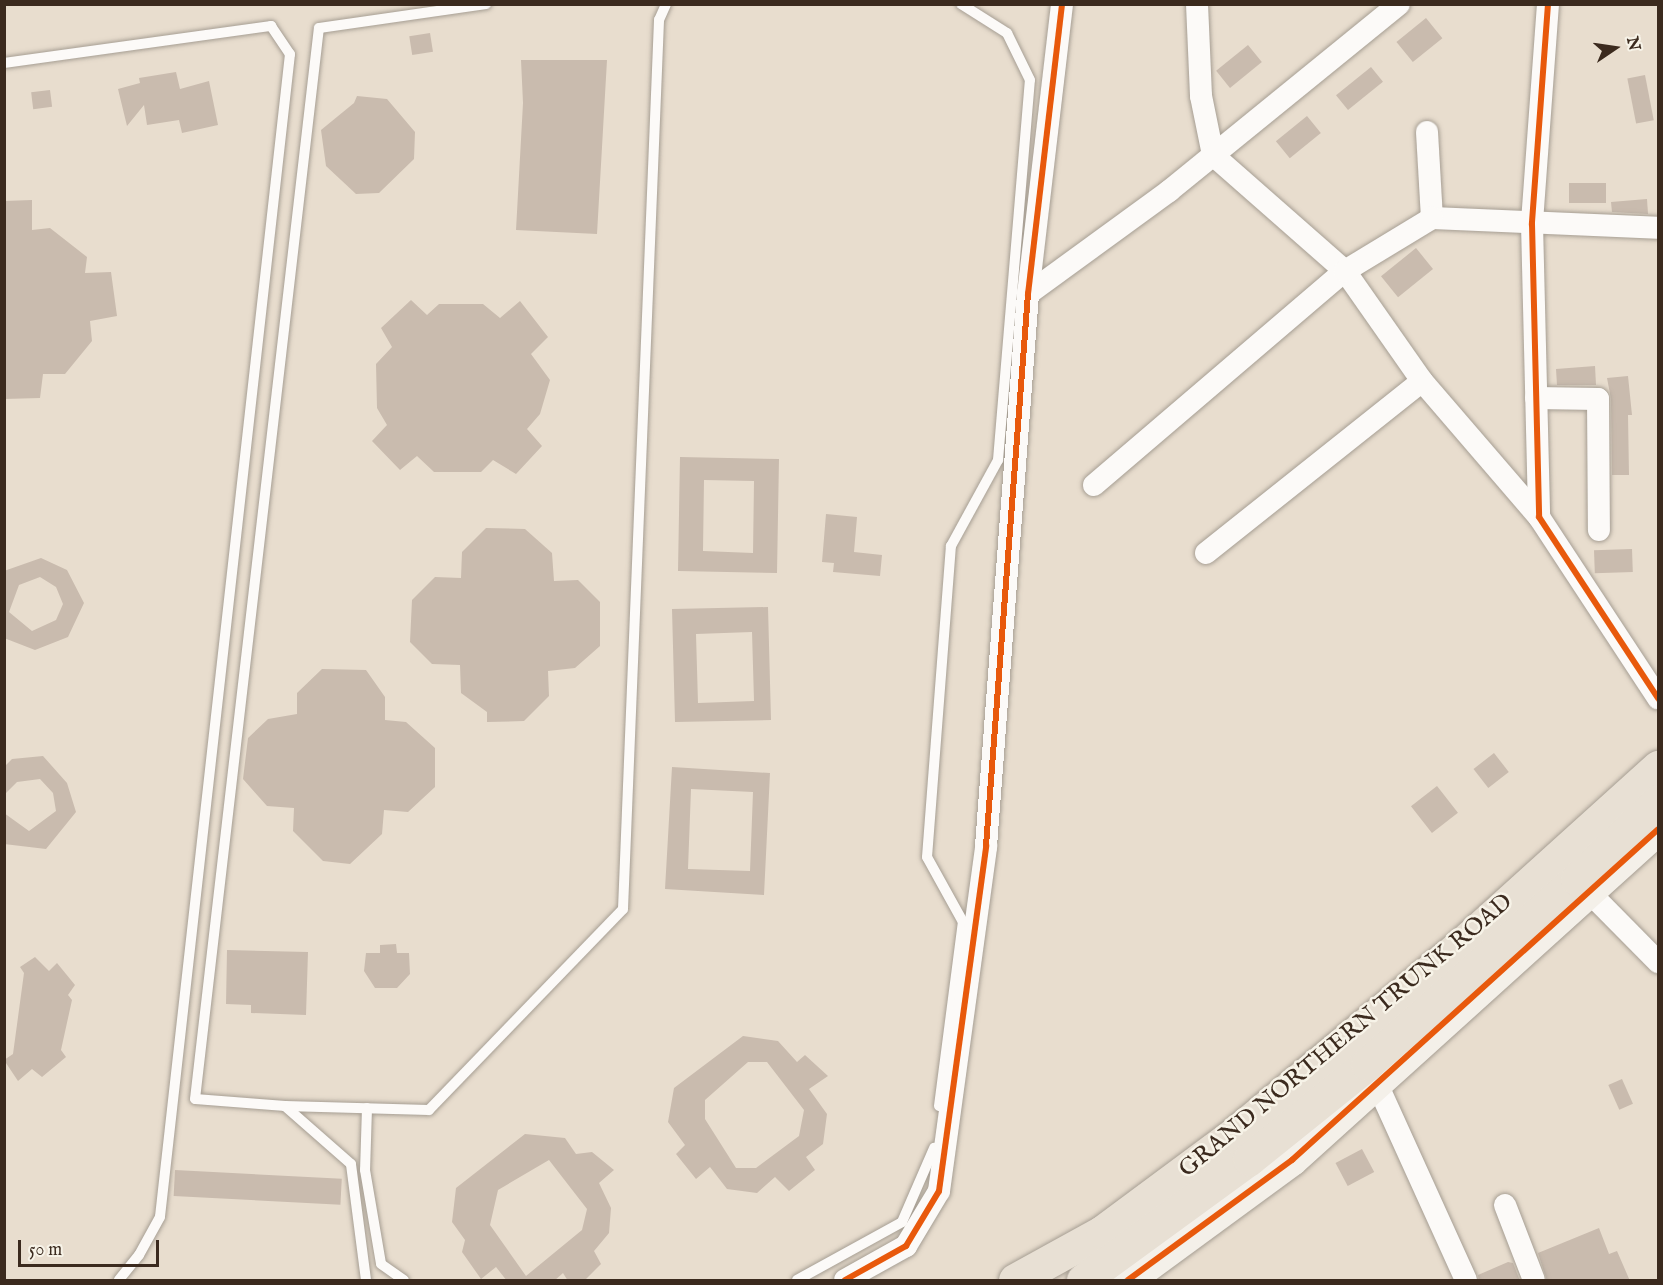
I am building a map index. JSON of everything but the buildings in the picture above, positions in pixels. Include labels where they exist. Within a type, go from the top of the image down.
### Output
[{"type":"highway","name":"GRAND NORTHERN TRUNK ROAD","points":[[1015,1281],[1102,1232],[1234,1134],[1463,943],[1658,773]]},
{"type":"highway","name":"GRAND NORTHERN TRUNK ROAD","points":[[1083,1281],[1250,1159],[1367,1064],[1577,879],[1658,773]]},
{"type":"street","points":[[845,1281],[906,1246],[939,1191],[987,846],[1029,294],[1062,4]]},
{"type":"street","points":[[1197,4],[1201,96],[1213,155],[1345,271],[1422,381],[1539,517],[1659,698]]},
{"type":"street","points":[[1029,294],[1213,155],[1399,4]]},
{"type":"street","points":[[1539,517],[1532,224],[1548,4]]},
{"type":"street","points":[[1427,132],[1432,219]]},
{"type":"street","points":[[1094,485],[1345,271],[1432,219],[1659,228]]},
{"type":"street","points":[[1206,553],[1422,381]]},
{"type":"street","points":[[1536,398],[1598,399],[1599,530]]},
{"type":"street","points":[[1146,1276],[1292,1160],[1378,1086],[1659,829]]},
{"type":"street","points":[[1590,893],[1659,962]]},
{"type":"street","points":[[1378,1086],[1466,1281]]},
{"type":"street","points":[[1505,1205],[1534,1281]]},
{"type":"lane","points":[[486,4],[319,28],[195,1099],[285,1106],[429,1110],[623,909],[659,32],[666,4]]},
{"type":"lane","points":[[798,1281],[902,1222],[933,1159],[963,922],[927,857],[951,546],[998,460],[1030,80],[1007,33],[961,4]]},
{"type":"lane","points":[[4,63],[271,26],[290,54],[160,1217],[140,1255],[119,1281]]},
{"type":"lane","points":[[285,1106],[351,1164],[366,1281]]},
{"type":"lane","points":[[367,1108],[365,1170],[381,1264],[404,1281]]},
{"type":"cycle path","points":[[845,1280],[906,1246],[939,1191],[986,846],[1028,294],[1062,4]]},
{"type":"cycle path","points":[[1548,4],[1532,224],[1539,517],[1658,698]]},
{"type":"cycle path","points":[[1128,1280],[1292,1160],[1658,829]]}]
